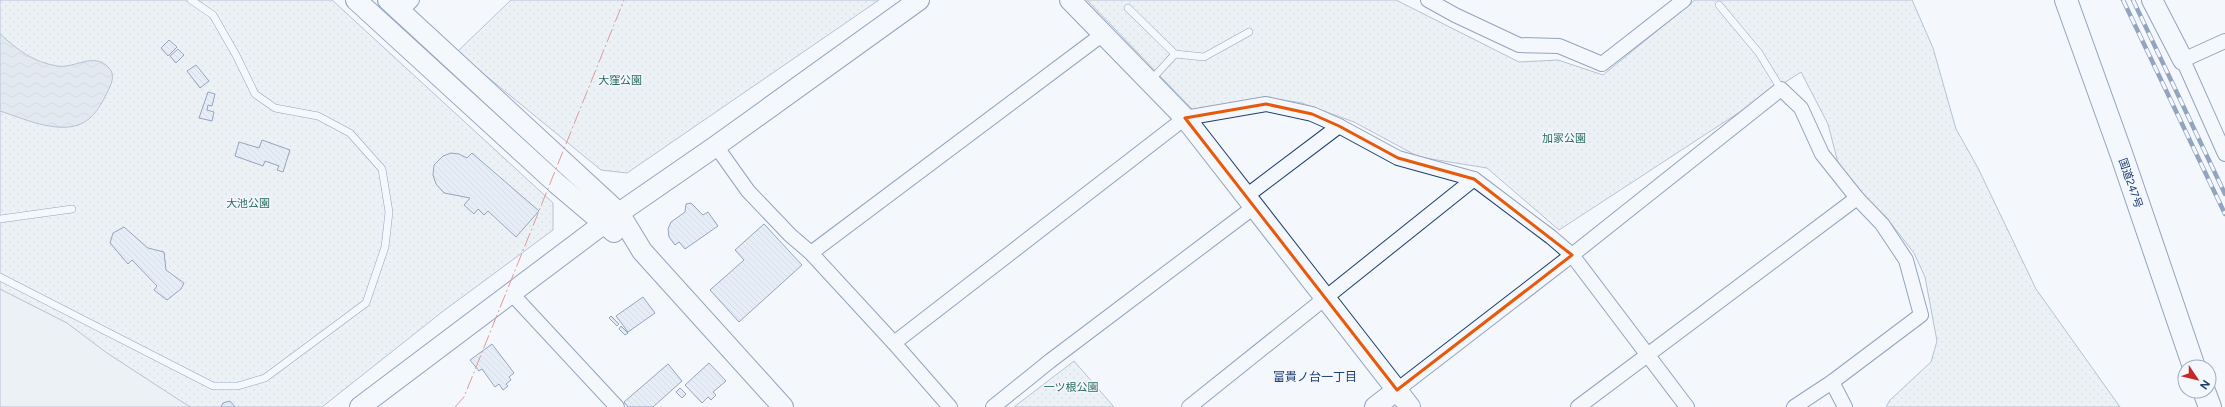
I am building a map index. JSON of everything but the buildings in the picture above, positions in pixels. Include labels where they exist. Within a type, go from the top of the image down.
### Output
[{"type":"highway","name":"国道247号","points":[[2066,0],[2121,153],[2191,359]]},
{"type":"street","points":[[356,0],[611,219]]},
{"type":"street","points":[[360,407],[611,219],[716,146],[919,0]]},
{"type":"street","points":[[1070,0],[1185,118],[1410,407]]},
{"type":"street","points":[[1428,0],[1455,15],[1519,45],[1559,46],[1602,64],[1684,0]]},
{"type":"street","points":[[2152,0],[2183,60],[2225,154]]},
{"type":"street","points":[[400,4],[642,251],[783,407]]},
{"type":"street","points":[[811,253],[1103,34]]},
{"type":"street","points":[[2183,60],[2225,40]]},
{"type":"street","points":[[1375,407],[1572,255],[1781,89],[1802,108],[1822,154],[1857,198],[1882,224],[1906,260],[1921,315],[1832,382],[1794,407]]},
{"type":"street","points":[[894,343],[1185,118],[1266,104],[1312,114],[1339,126],[1398,158],[1474,179],[1551,237],[1572,255],[1687,407]]},
{"type":"street","points":[[993,407],[1249,202],[1339,126]]},
{"type":"street","points":[[716,146],[748,191],[790,235],[811,253],[894,343],[950,407]]},
{"type":"street","points":[[1189,407],[1474,179]]},
{"type":"street","points":[[1578,407],[1857,198]]},
{"type":"street","points":[[512,294],[610,405]]},
{"type":"street","points":[[1832,382],[1845,407]]},
{"type":"lane","points":[[0,277],[213,386],[238,386],[265,378],[366,303],[385,247],[389,212],[382,170],[350,133],[318,116],[275,108],[255,94],[236,55],[213,15],[191,0]]},
{"type":"lane","points":[[1719,5],[1759,53],[1781,89]]},
{"type":"lane","points":[[1128,8],[1175,54],[1204,57],[1249,32]]},
{"type":"lane","points":[[1150,82],[1175,54]]},
{"type":"lane","points":[[0,219],[72,209]]},
{"type":"highlighted area","points":[[1266,104],[1312,114],[1339,126],[1398,158],[1474,179],[1572,255],[1397,390],[1185,118]]},
{"type":"green space","name":"大池公園","points":[[0,0],[332,0],[553,203],[553,230],[442,312],[322,407],[0,407]]},
{"type":"green space","name":"大窪公園","points":[[511,0],[879,0],[627,173],[601,170],[457,52]]},
{"type":"green space","name":"加家公園","points":[[1087,0],[1396,0],[1519,62],[1558,60],[1603,75],[1695,0],[1912,0],[1933,48],[1956,129],[1978,168],[2036,289],[2120,407],[1886,407],[1890,400],[1931,362],[1937,341],[1925,277],[1914,253],[1886,217],[1851,184],[1838,163],[1828,124],[1801,72],[1559,230],[1487,168],[1419,157],[1354,122],[1302,103],[1264,97],[1193,110]]},
{"type":"green space","points":[[0,289],[67,323],[107,353],[190,407],[0,407]]},
{"type":"green space","name":"一ツ根公園","points":[[1074,361],[1114,407],[1014,407]]},
{"type":"water","points":[[0,34],[13,45],[40,62],[57,66],[91,61],[103,63],[111,71],[112,80],[110,87],[95,113],[81,124],[70,127],[58,127],[33,122],[0,111]]},
{"type":"railway","points":[[2123,0],[2225,214]]},
{"type":"railway","points":[[2133,0],[2225,194]]},
{"type":"power","points":[[455,407],[464,397],[624,0]]},
{"type":"district","name":"富貴ノ台一丁目","points":[[1315,377]]}]
